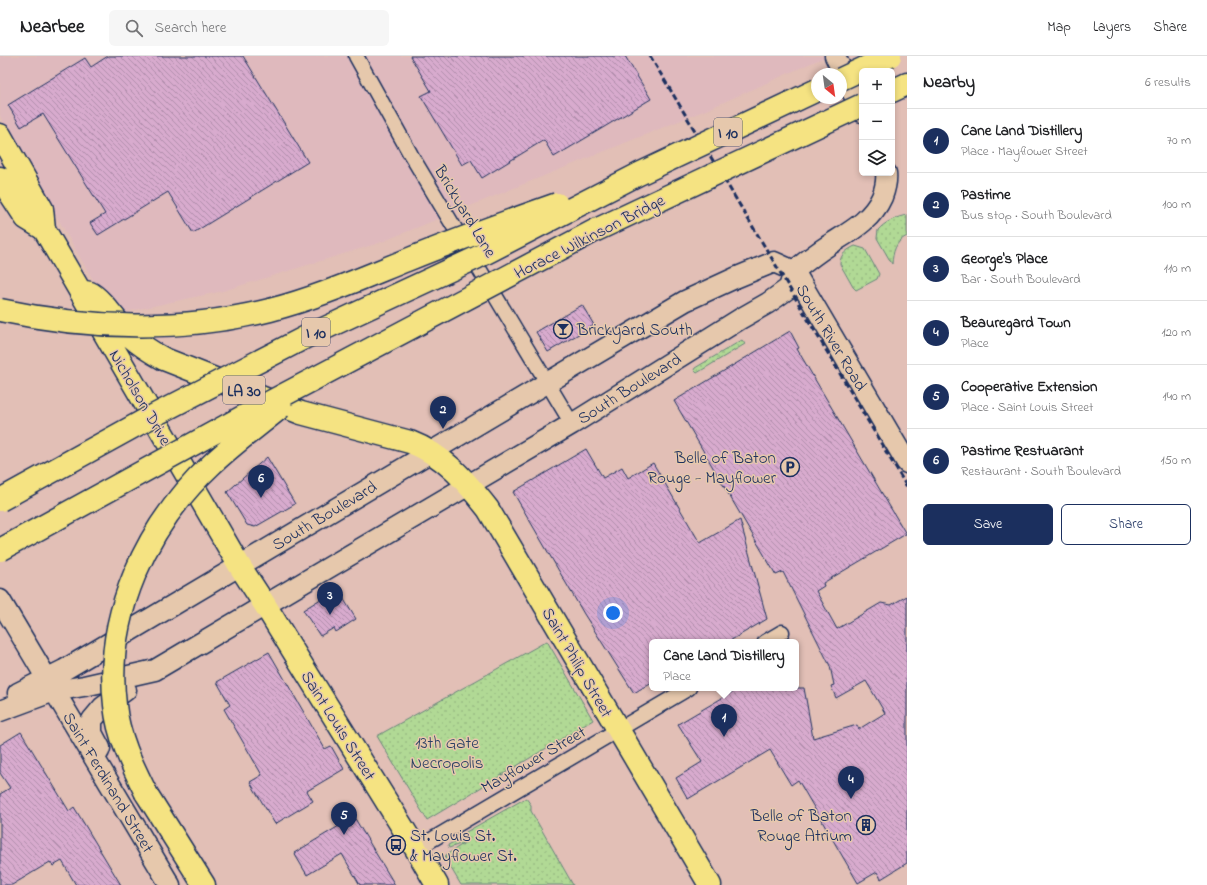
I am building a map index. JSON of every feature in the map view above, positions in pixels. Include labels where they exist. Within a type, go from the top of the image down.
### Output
[{"type":"main road","points":[[835,56],[859,106]]},
{"type":"main road","points":[[847,76],[890,56]]},
{"type":"main road","points":[[895,90],[907,84]]},
{"type":"main road","name":"Horace Wilkinson Bridge","points":[[639,174],[811,93]]},
{"type":"main road","name":"Horace Wilkinson Bridge","points":[[320,375],[596,230],[859,106]]},
{"type":"main road","name":"Nicholson Drive","points":[[0,135],[42,209],[44,229],[239,565]]},
{"type":"main road","points":[[0,310],[67,321],[106,325],[175,324],[244,316],[271,310],[336,288],[482,230],[639,174]]},
{"type":"main road","name":"I 10","points":[[0,500],[149,418],[306,337],[476,258],[639,174]]},
{"type":"main road","name":"South River Road","points":[[887,176],[885,189],[880,203],[871,215],[859,226],[822,250],[794,271],[907,463]]},
{"type":"main road","name":"Nicholson Drive","points":[[0,178],[26,218],[44,229]]},
{"type":"main road","name":"South Boulevard","points":[[0,706],[20,692],[51,684],[91,685],[130,674],[155,670],[572,424],[740,319],[772,301],[789,288],[794,271],[774,262],[685,301],[546,382],[64,670],[51,684],[0,711]]},
{"type":"main road","name":"LA 30","points":[[80,291],[89,292],[97,297],[132,338],[164,359],[301,413],[404,440],[421,446],[430,452]]},
{"type":"main road","points":[[204,885],[146,793],[128,754],[118,723],[115,705],[114,660],[121,614],[131,581],[142,557],[158,529],[195,481],[226,452],[320,375]]},
{"type":"main road","name":"I 10","points":[[0,550],[320,375]]},
{"type":"main road","name":"Saint Philip Street","points":[[430,452],[446,462],[469,484],[488,509],[710,885]]},
{"type":"main road","name":"Saint Louis Street","points":[[239,565],[437,885]]},
{"type":"main road","name":"Saint Ferdinand Street","points":[[0,600],[170,885]]},
{"type":"main road","points":[[97,762],[100,748],[92,733],[92,720],[103,707],[155,670]]},
{"type":"street","name":"Brickyard Lane","points":[[356,56],[412,155],[572,424]]},
{"type":"street","points":[[770,639],[782,632]]},
{"type":"street","name":"Mayflower Street","points":[[416,849],[684,691]]},
{"type":"shaded area","points":[[0,56],[827,56],[706,110],[379,243],[223,291],[116,314],[103,297],[0,116]]},
{"type":"green space","points":[[907,215],[907,236],[897,244],[893,255],[892,264],[877,238],[878,230],[891,220]]},
{"type":"green space","points":[[855,246],[865,249],[879,274],[877,279],[856,290],[840,264],[843,255]]},
{"type":"green space","points":[[742,340],[745,344],[697,373],[694,370],[695,368]]},
{"type":"green space","name":"13th Gate Necropolis","points":[[547,641],[593,720],[427,820],[377,736]]},
{"type":"green space","points":[[526,798],[531,805],[531,811],[573,885],[461,885],[445,858],[446,855],[466,842],[449,848],[448,845],[462,838],[466,832]]},
{"type":"building","points":[[108,56],[243,56],[308,162],[193,233],[168,192],[98,235],[90,223],[105,214],[43,114],[21,127],[8,105],[85,58],[91,67]]},
{"type":"building","points":[[410,56],[625,56],[651,99],[554,157],[544,140],[482,178],[471,160],[462,165],[421,96],[431,91]]},
{"type":"building","name":"Brickyard South","points":[[582,305],[594,325],[548,352],[536,332]]},
{"type":"building","points":[[790,331],[799,348],[797,349],[906,534],[823,583],[824,586],[816,591],[837,629],[881,603],[891,605],[907,596],[907,863],[881,879],[877,872],[858,883],[798,780],[791,785],[770,750],[688,799],[676,778],[702,762],[678,724],[734,691],[799,691],[799,688],[804,688],[813,738],[857,725],[859,729],[885,713],[866,681],[836,698],[831,686],[834,685],[830,666],[783,572],[776,575],[674,401]]},
{"type":"building","points":[[586,449],[603,478],[622,467],[628,478],[653,463],[700,543],[740,520],[767,619],[733,639],[649,639],[649,684],[634,693],[584,614],[513,492]]},
{"type":"building","points":[[267,457],[295,504],[255,527],[247,525],[227,492]]},
{"type":"building","points":[[332,592],[337,601],[343,598],[356,619],[336,632],[334,628],[320,636],[303,610]]},
{"type":"building","points":[[269,652],[325,749],[331,746],[344,769],[307,791],[313,801],[275,824],[250,782],[262,775],[224,709],[230,705],[217,682]]},
{"type":"building","points":[[21,732],[69,811],[74,807],[121,885],[76,885],[62,861],[53,866],[50,862],[12,885],[0,885],[0,794],[10,788],[0,773],[0,745]]},
{"type":"building","points":[[354,817],[395,885],[360,885],[342,854],[307,875],[294,853]]},
{"type":"railway","points":[[650,56],[907,487]]},
{"type":"place","name":"Brickyard South","points":[[563,329]]},
{"type":"place","name":"Pastime","points":[[443,429]]},
{"type":"place","name":"Belle of Baton Rouge - Mayflower","points":[[790,467]]},
{"type":"place","name":"Pastime Restuarant","points":[[261,498]]},
{"type":"place","name":"George's Place","points":[[330,615]]},
{"type":"place","name":"Cane Land Distillery","points":[[724,737]]},
{"type":"place","name":"Beauregard Town","points":[[851,799]]},
{"type":"place","name":"Belle of Baton Rouge Atrium","points":[[866,825]]},
{"type":"place","name":"Cooperative Extension","points":[[344,835]]},
{"type":"place","name":"St. Louis St. & Mayflower St.","points":[[396,845]]}]
